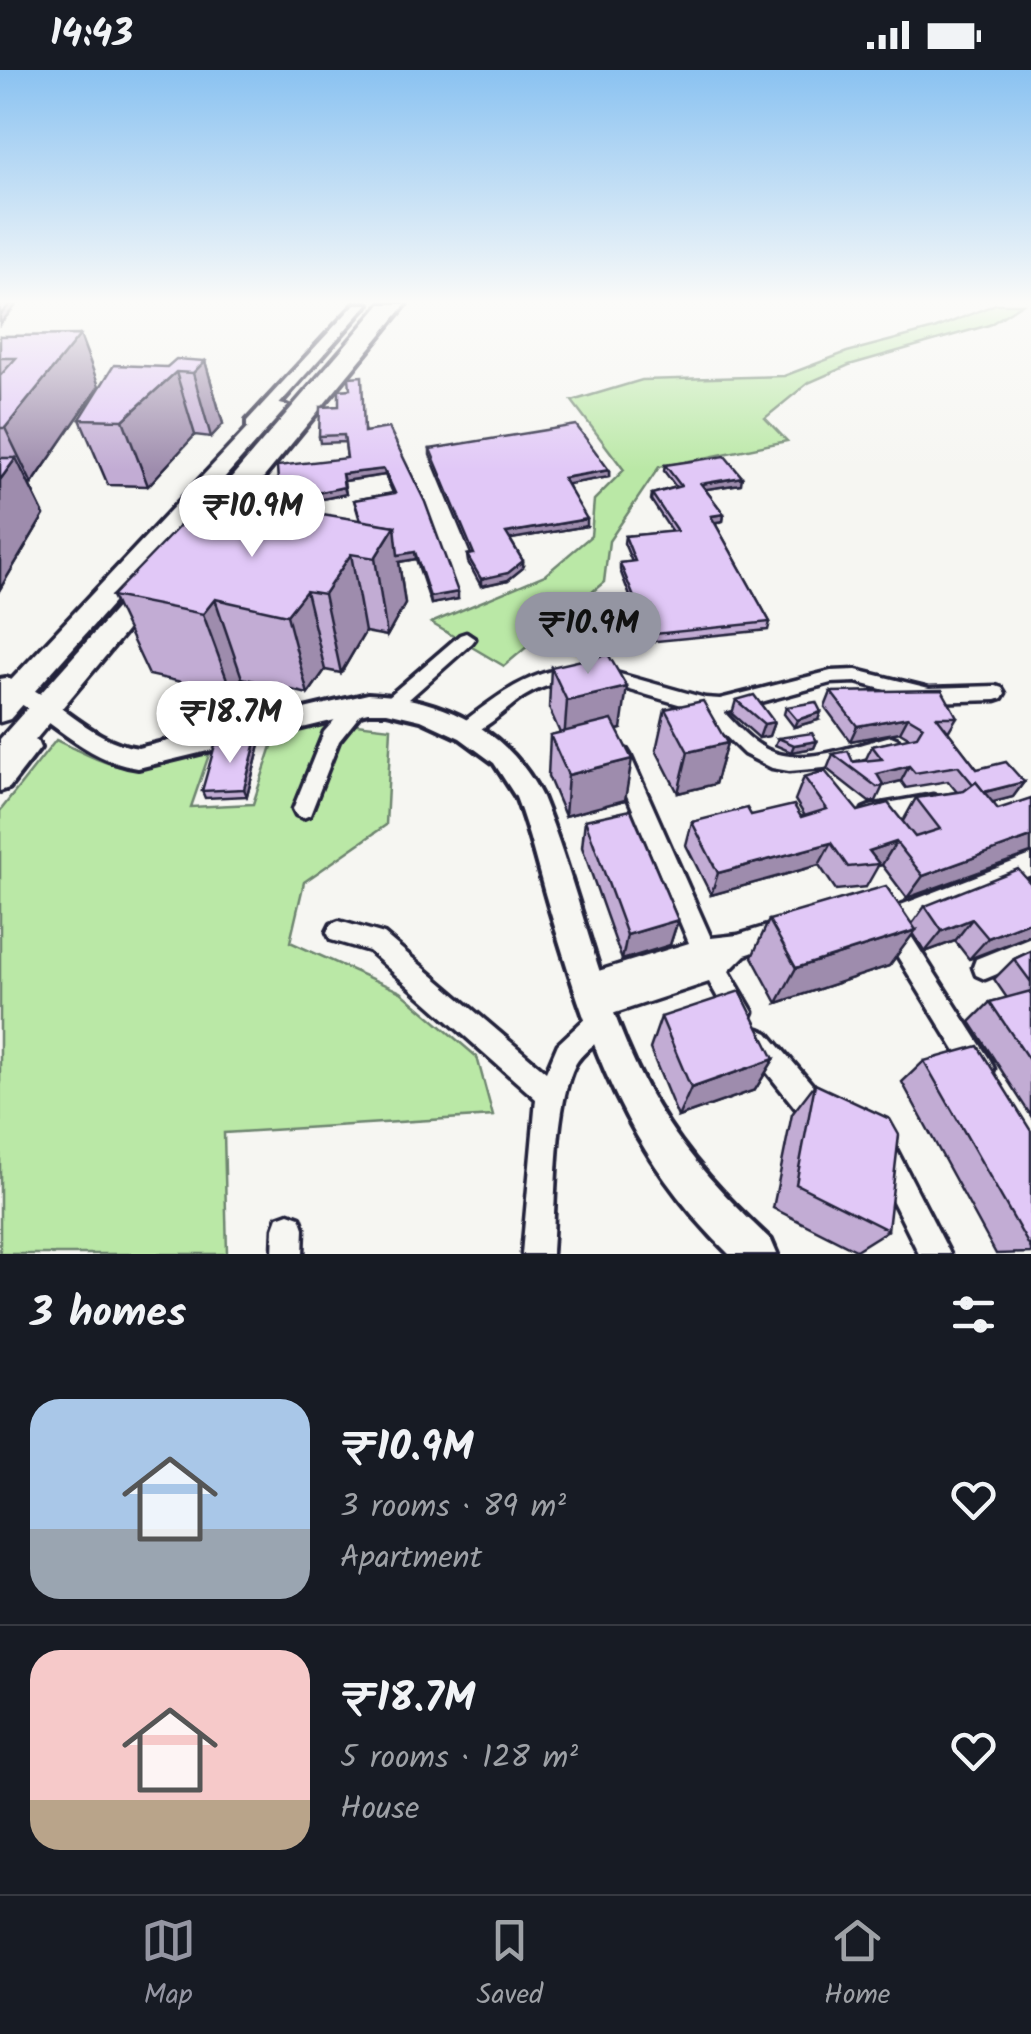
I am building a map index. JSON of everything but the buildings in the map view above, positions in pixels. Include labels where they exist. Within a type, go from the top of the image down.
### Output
[{"type":"highway","points":[[0,710],[9,689],[319,359]]},
{"type":"highway","points":[[0,760],[53,709],[344,359]]},
{"type":"street","points":[[311,359],[9,689],[53,709],[108,754],[138,758],[359,705],[411,709],[492,746],[516,772],[536,819],[596,1004],[632,1094],[668,1159],[714,1214],[756,1254]]},
{"type":"street","points":[[170,570],[352,359]]},
{"type":"street","points":[[411,709],[466,639]]},
{"type":"street","points":[[465,731],[530,682],[552,673],[593,673],[720,706],[831,676],[856,676],[930,695],[996,693]]},
{"type":"street","points":[[303,809],[331,736],[359,705]]},
{"type":"street","points":[[705,705],[756,753],[791,764],[817,783]]},
{"type":"street","points":[[0,781],[53,709]]},
{"type":"street","points":[[614,741],[709,960],[769,1058],[807,1100],[861,1122],[935,1254]]},
{"type":"street","points":[[791,764],[901,742]]},
{"type":"street","points":[[856,812],[873,815],[948,801]]},
{"type":"street","points":[[990,1084],[878,914],[1031,864]]},
{"type":"street","points":[[1004,874],[1022,896]]},
{"type":"street","points":[[537,1254],[550,1093],[567,1053],[596,1004],[738,946],[806,925]]},
{"type":"street","points":[[338,932],[376,942],[550,1093]]},
{"type":"street","points":[[985,966],[1031,948]]},
{"type":"green space","points":[[828,359],[869,359],[808,383],[765,418],[787,441],[659,467],[609,541],[604,582],[504,666],[431,623],[545,575],[591,536],[594,500],[624,470],[572,401],[642,380],[784,376]]},
{"type":"green space","points":[[305,718],[391,728],[386,825],[304,882],[290,942],[401,992],[477,1057],[493,1116],[224,1133],[227,1254],[0,1254],[0,811],[56,740],[101,761],[132,768],[163,764],[211,749],[191,807],[253,804],[274,740]]}]
